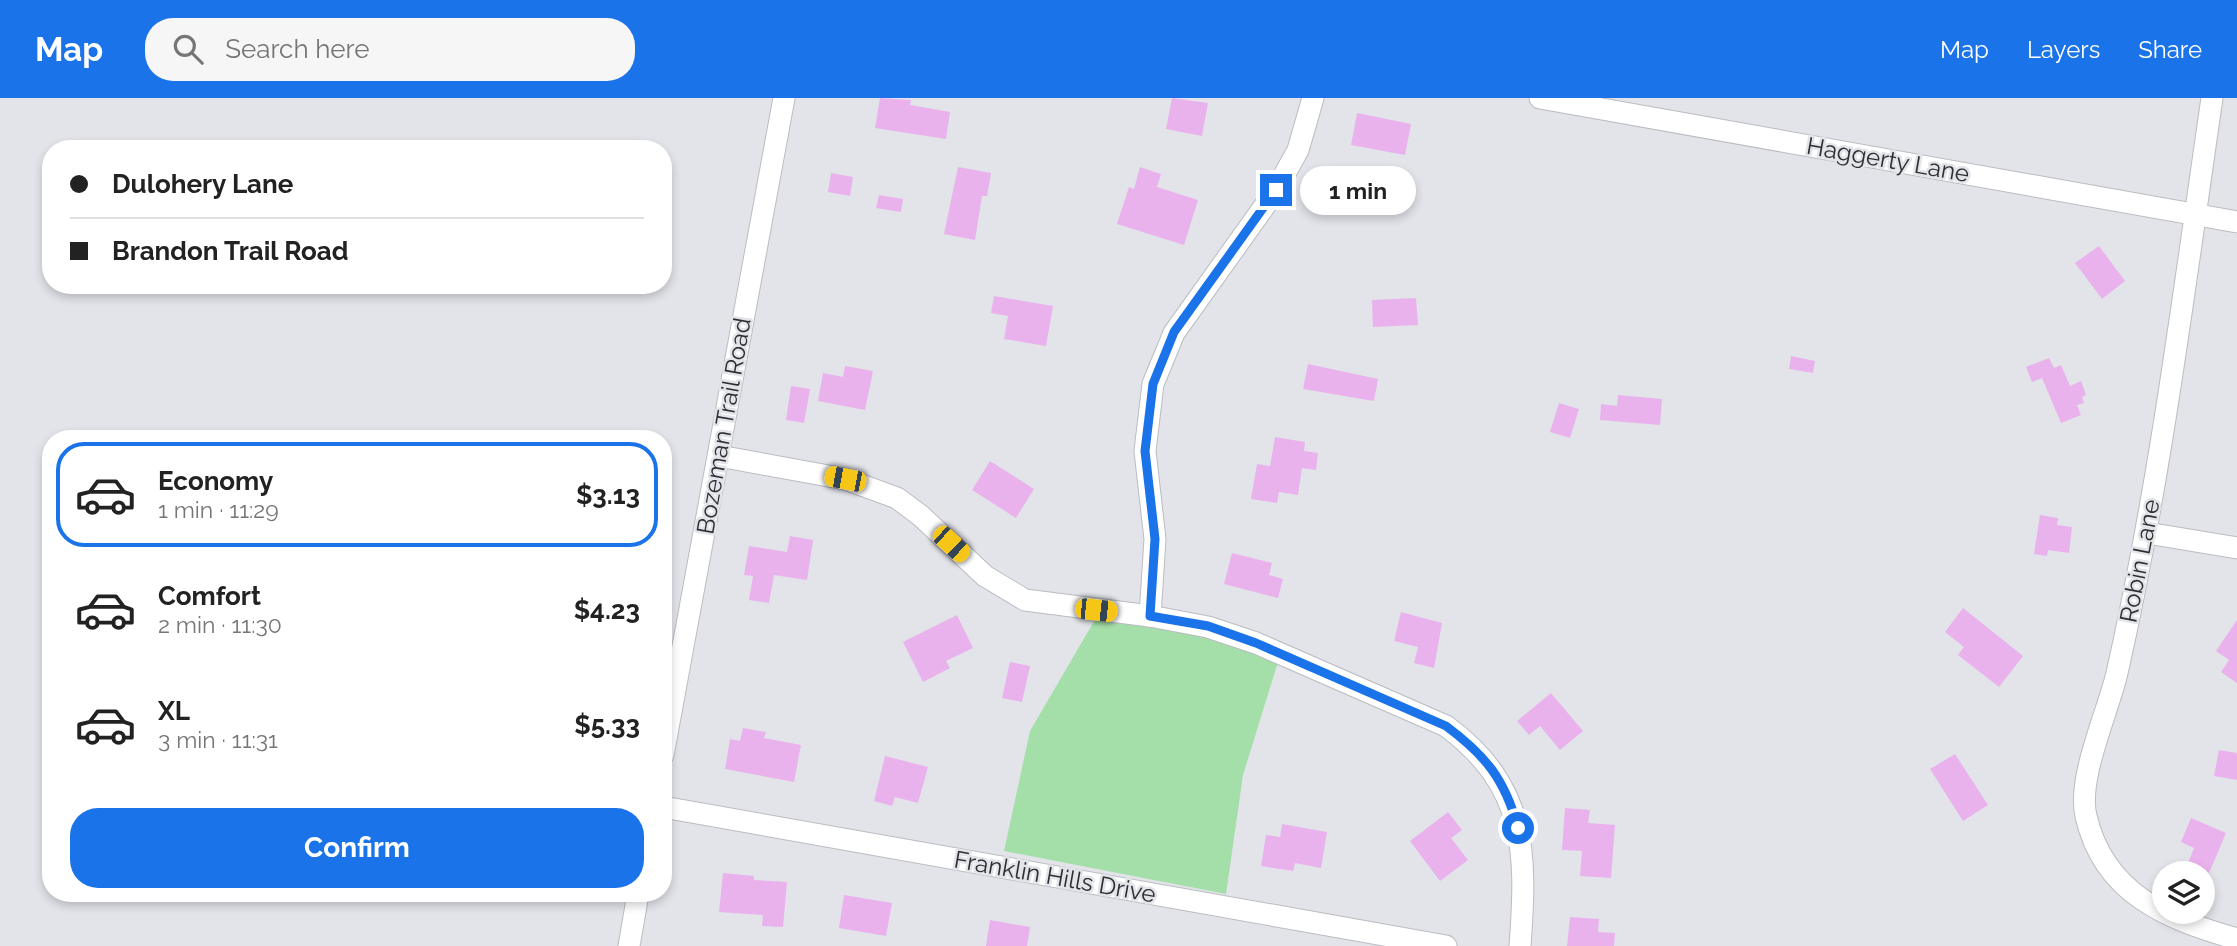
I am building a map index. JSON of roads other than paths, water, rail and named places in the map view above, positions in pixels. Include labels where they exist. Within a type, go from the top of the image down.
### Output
[{"type":"street","name":"Bozeman Trail Road","points":[[672,707],[784,98]]},
{"type":"street","points":[[1150,616],[1155,539],[1145,451],[1153,384],[1174,332],[1276,190],[1298,150],[1313,98]]},
{"type":"street","name":"Haggerty Lane","points":[[1540,98],[2237,222]]},
{"type":"street","name":"Robin Lane","points":[[2212,98],[2147,533],[2109,705],[2086,778],[2085,813],[2091,834],[2106,861],[2136,896],[2160,913],[2237,939]]},
{"type":"street","points":[[719,457],[845,479],[897,499],[921,516],[1001,589],[1025,600],[1208,626],[1256,643],[1417,711],[1446,726],[1473,746],[1503,785],[1518,828],[1521,855],[1520,946]]},
{"type":"street","points":[[2147,533],[2237,548]]},
{"type":"street","name":"Franklin Hills Drive","points":[[672,809],[1447,946]]},
{"type":"street","points":[[629,946],[637,902]]}]
